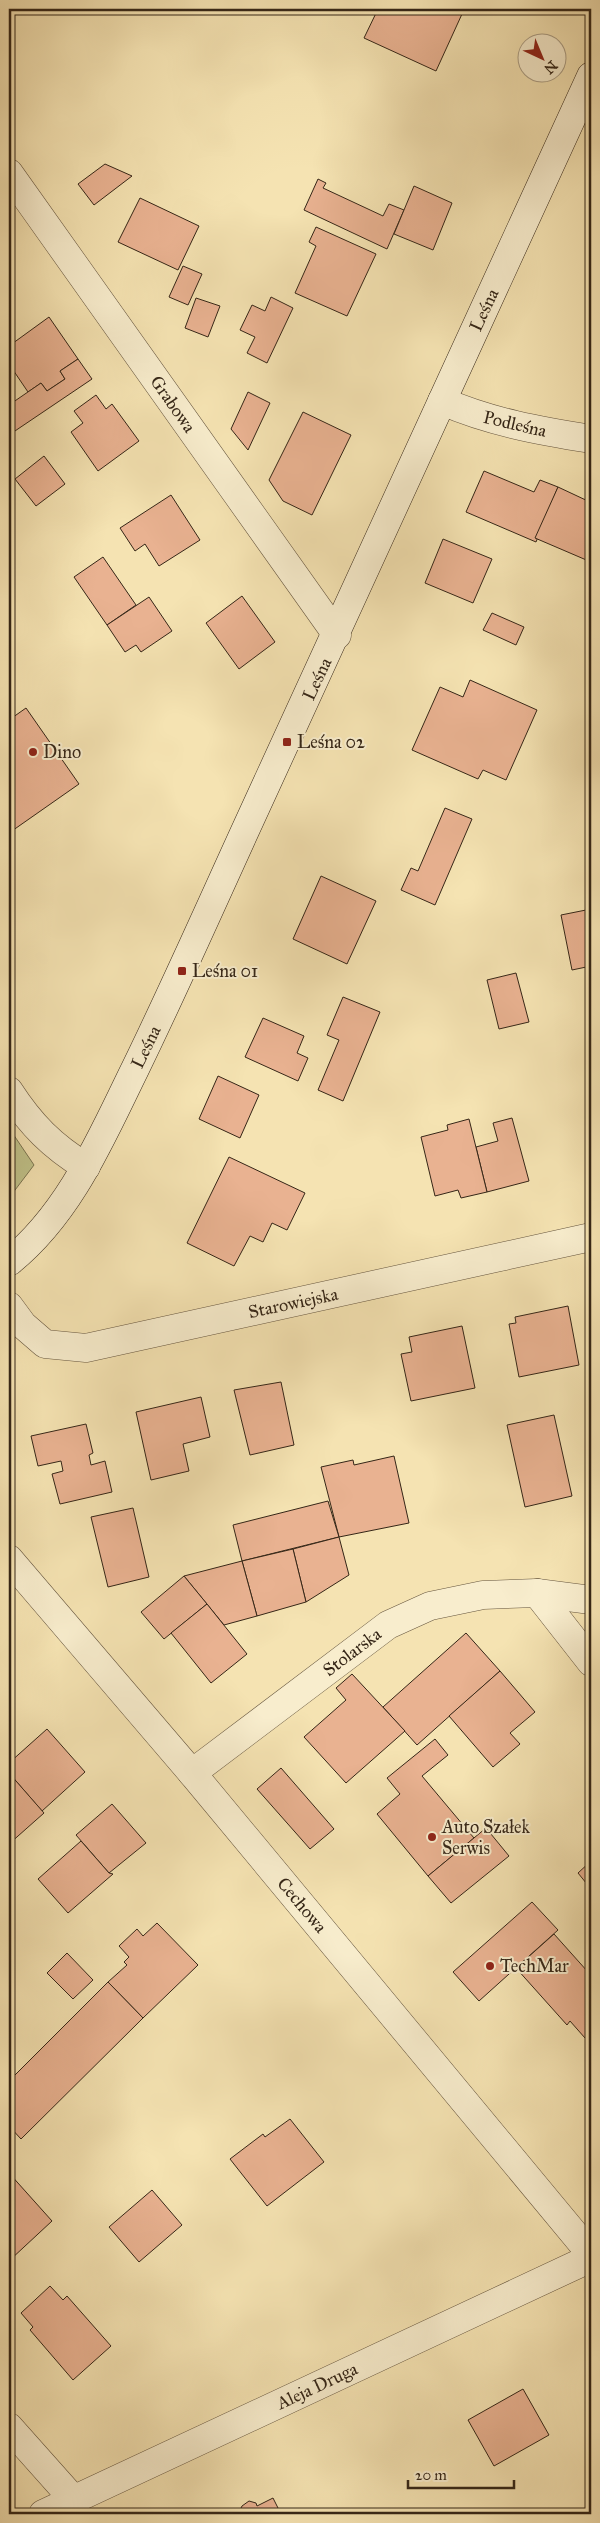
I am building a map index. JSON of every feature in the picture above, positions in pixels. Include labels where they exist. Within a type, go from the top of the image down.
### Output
[{"type":"street","name":"Leśna","points":[[9,1262],[31,1244],[61,1206],[86,1167],[152,1036],[591,76]]},
{"type":"street","name":"Grabowa","points":[[9,172],[337,635]]},
{"type":"street","name":"Podleśna","points":[[442,401],[469,413],[524,428],[591,439]]},
{"type":"street","points":[[9,1092],[20,1109],[49,1142],[86,1167]]},
{"type":"street","name":"Starowiejska","points":[[9,1306],[23,1325],[45,1344],[86,1348],[591,1237]]},
{"type":"street","name":"Cechowa","points":[[9,1559],[192,1773],[591,2254]]},
{"type":"street","points":[[538,1593],[591,1662]]},
{"type":"street","name":"Stolarska","points":[[192,1773],[388,1625],[438,1604],[483,1594],[538,1593],[591,1600]]},
{"type":"street","name":"Aleja Druga","points":[[44,2514],[591,2258]]},
{"type":"street","points":[[9,2427],[74,2500]]},
{"type":"green space","points":[[9,1128],[34,1165],[9,1198]]},
{"type":"building","points":[[378,9],[451,9],[462,14],[436,71],[364,38]]},
{"type":"building","points":[[105,164],[132,176],[94,205],[78,184]]},
{"type":"building","points":[[318,179],[326,183],[323,188],[383,216],[389,204],[404,210],[387,249],[304,210]]},
{"type":"building","points":[[414,186],[452,203],[433,250],[394,234]]},
{"type":"building","points":[[140,198],[199,226],[178,270],[118,242]]},
{"type":"building","points":[[316,227],[376,254],[347,316],[295,293],[316,246],[309,242]]},
{"type":"building","points":[[183,266],[202,274],[188,305],[169,297]]},
{"type":"building","points":[[271,297],[293,308],[267,363],[247,353],[255,337],[240,330],[252,305],[265,311]]},
{"type":"building","points":[[196,298],[220,306],[208,337],[185,328]]},
{"type":"building","points":[[49,317],[78,359],[60,371],[65,379],[47,391],[41,383],[28,392],[9,364],[9,346]]},
{"type":"building","points":[[78,359],[92,379],[9,435],[9,405],[41,383],[47,391],[65,379],[60,371]]},
{"type":"building","points":[[248,392],[270,403],[248,450],[231,429]]},
{"type":"building","points":[[96,395],[106,409],[112,404],[139,441],[98,471],[71,432],[83,423],[74,411]]},
{"type":"building","points":[[303,412],[351,435],[312,515],[283,501],[269,480]]},
{"type":"building","points":[[44,456],[65,484],[36,506],[15,479]]},
{"type":"building","points":[[484,471],[534,492],[540,480],[558,487],[536,542],[466,512]]},
{"type":"building","points":[[558,487],[590,502],[591,500],[591,562],[535,538]]},
{"type":"building","points":[[171,495],[200,540],[159,566],[145,544],[135,551],[120,528]]},
{"type":"building","points":[[443,539],[492,559],[473,603],[425,583]]},
{"type":"building","points":[[103,557],[136,605],[107,625],[74,577]]},
{"type":"building","points":[[242,596],[275,642],[239,669],[206,623]]},
{"type":"building","points":[[149,597],[172,631],[141,652],[136,645],[125,652],[107,625]]},
{"type":"building","points":[[492,613],[524,627],[516,645],[483,630]]},
{"type":"building","points":[[470,680],[537,710],[506,780],[483,770],[478,779],[412,750],[440,687],[463,697]]},
{"type":"building","name":"Dino","points":[[26,708],[79,784],[9,833],[9,720]]},
{"type":"building","points":[[445,808],[472,819],[435,905],[401,890],[411,868],[418,871]]},
{"type":"building","points":[[321,876],[376,901],[347,964],[293,939]]},
{"type":"building","points":[[591,909],[591,966],[572,970],[561,915]]},
{"type":"building","points":[[516,973],[529,1022],[499,1029],[487,980]]},
{"type":"building","points":[[343,997],[380,1012],[343,1101],[318,1090],[339,1040],[327,1035]]},
{"type":"building","points":[[263,1018],[304,1036],[297,1053],[308,1058],[298,1081],[245,1057]]},
{"type":"building","points":[[218,1076],[259,1095],[240,1138],[199,1119]]},
{"type":"building","points":[[512,1118],[529,1181],[487,1192],[476,1147],[498,1141],[493,1123]]},
{"type":"building","points":[[469,1119],[487,1192],[461,1198],[458,1190],[435,1196],[421,1137],[448,1130],[447,1125]]},
{"type":"building","points":[[229,1157],[305,1193],[287,1230],[272,1223],[263,1242],[250,1236],[234,1266],[187,1243]]},
{"type":"building","points":[[568,1306],[579,1365],[519,1377],[509,1324],[516,1323],[515,1317]]},
{"type":"building","points":[[462,1326],[475,1388],[411,1401],[401,1354],[412,1352],[409,1337]]},
{"type":"building","points":[[281,1382],[294,1445],[250,1455],[234,1390]]},
{"type":"building","points":[[201,1397],[210,1437],[183,1444],[189,1471],[151,1480],[136,1412]]},
{"type":"building","points":[[554,1415],[572,1496],[525,1507],[507,1425]]},
{"type":"building","points":[[86,1424],[93,1453],[89,1455],[91,1465],[105,1461],[112,1492],[60,1504],[52,1474],[63,1471],[61,1461],[38,1466],[31,1436]]},
{"type":"building","points":[[394,1456],[409,1523],[339,1537],[321,1467],[353,1460],[354,1465]]},
{"type":"building","points":[[328,1501],[339,1537],[242,1561],[233,1525]]},
{"type":"building","points":[[133,1508],[149,1577],[108,1587],[91,1517]]},
{"type":"building","points":[[339,1537],[349,1575],[306,1602],[293,1549]]},
{"type":"building","points":[[293,1549],[306,1602],[257,1616],[242,1561]]},
{"type":"building","points":[[242,1561],[257,1616],[224,1625],[184,1576]]},
{"type":"building","points":[[184,1576],[207,1604],[164,1639],[141,1612]]},
{"type":"building","points":[[207,1604],[247,1654],[211,1683],[171,1633]]},
{"type":"building","points":[[466,1633],[500,1671],[417,1745],[383,1707]]},
{"type":"building","points":[[500,1671],[535,1712],[510,1733],[520,1744],[493,1767],[449,1716]]},
{"type":"building","points":[[352,1674],[405,1731],[346,1783],[304,1737],[346,1700],[336,1688]]},
{"type":"building","points":[[47,1729],[85,1772],[42,1811],[9,1773],[9,1763]]},
{"type":"building","points":[[435,1739],[448,1755],[422,1776],[474,1838],[428,1876],[377,1814],[400,1794],[387,1778]]},
{"type":"building","points":[[281,1768],[334,1829],[310,1849],[257,1789]]},
{"type":"building","points":[[9,1773],[44,1813],[9,1844]]},
{"type":"building","points":[[112,1804],[146,1843],[109,1873],[76,1835]]},
{"type":"building","points":[[486,1828],[509,1856],[451,1903],[428,1876]]},
{"type":"building","points":[[81,1841],[109,1873],[113,1874],[68,1913],[38,1879]]},
{"type":"building","points":[[591,1861],[591,1889],[578,1873]]},
{"type":"building","points":[[532,1902],[558,1930],[479,2001],[453,1972]]},
{"type":"building","points":[[157,1923],[198,1965],[143,2018],[108,1982],[127,1965],[124,1962],[129,1957],[119,1946],[137,1929],[143,1936]]},
{"type":"building","points":[[554,1934],[588,1972],[591,1970],[591,2032],[585,2038],[570,2021],[567,2025],[516,1968]]},
{"type":"building","points":[[67,1953],[93,1980],[73,1999],[47,1973]]},
{"type":"building","points":[[108,1982],[143,2018],[21,2139],[9,2126],[9,2081]]},
{"type":"building","points":[[290,2119],[324,2162],[267,2206],[230,2159],[263,2134],[265,2137]]},
{"type":"building","points":[[9,2173],[52,2221],[10,2260],[9,2258]]},
{"type":"building","points":[[152,2190],[182,2225],[139,2262],[109,2227]]},
{"type":"building","points":[[50,2286],[63,2300],[67,2296],[111,2346],[73,2380],[30,2330],[33,2327],[21,2313]]},
{"type":"building","points":[[523,2389],[549,2435],[494,2466],[468,2420]]},
{"type":"building","points":[[273,2498],[281,2514],[240,2514],[239,2512],[242,2506],[249,2501],[256,2503],[257,2506]]},
{"type":"place","name":"Leśna 02","points":[[287,742]]},
{"type":"place","name":"Dino","points":[[33,752]]},
{"type":"place","name":"Leśna 01","points":[[182,971]]},
{"type":"place","name":"Auto Szałek Serwis","points":[[432,1837]]},
{"type":"place","name":"TechMar","points":[[490,1966]]}]
